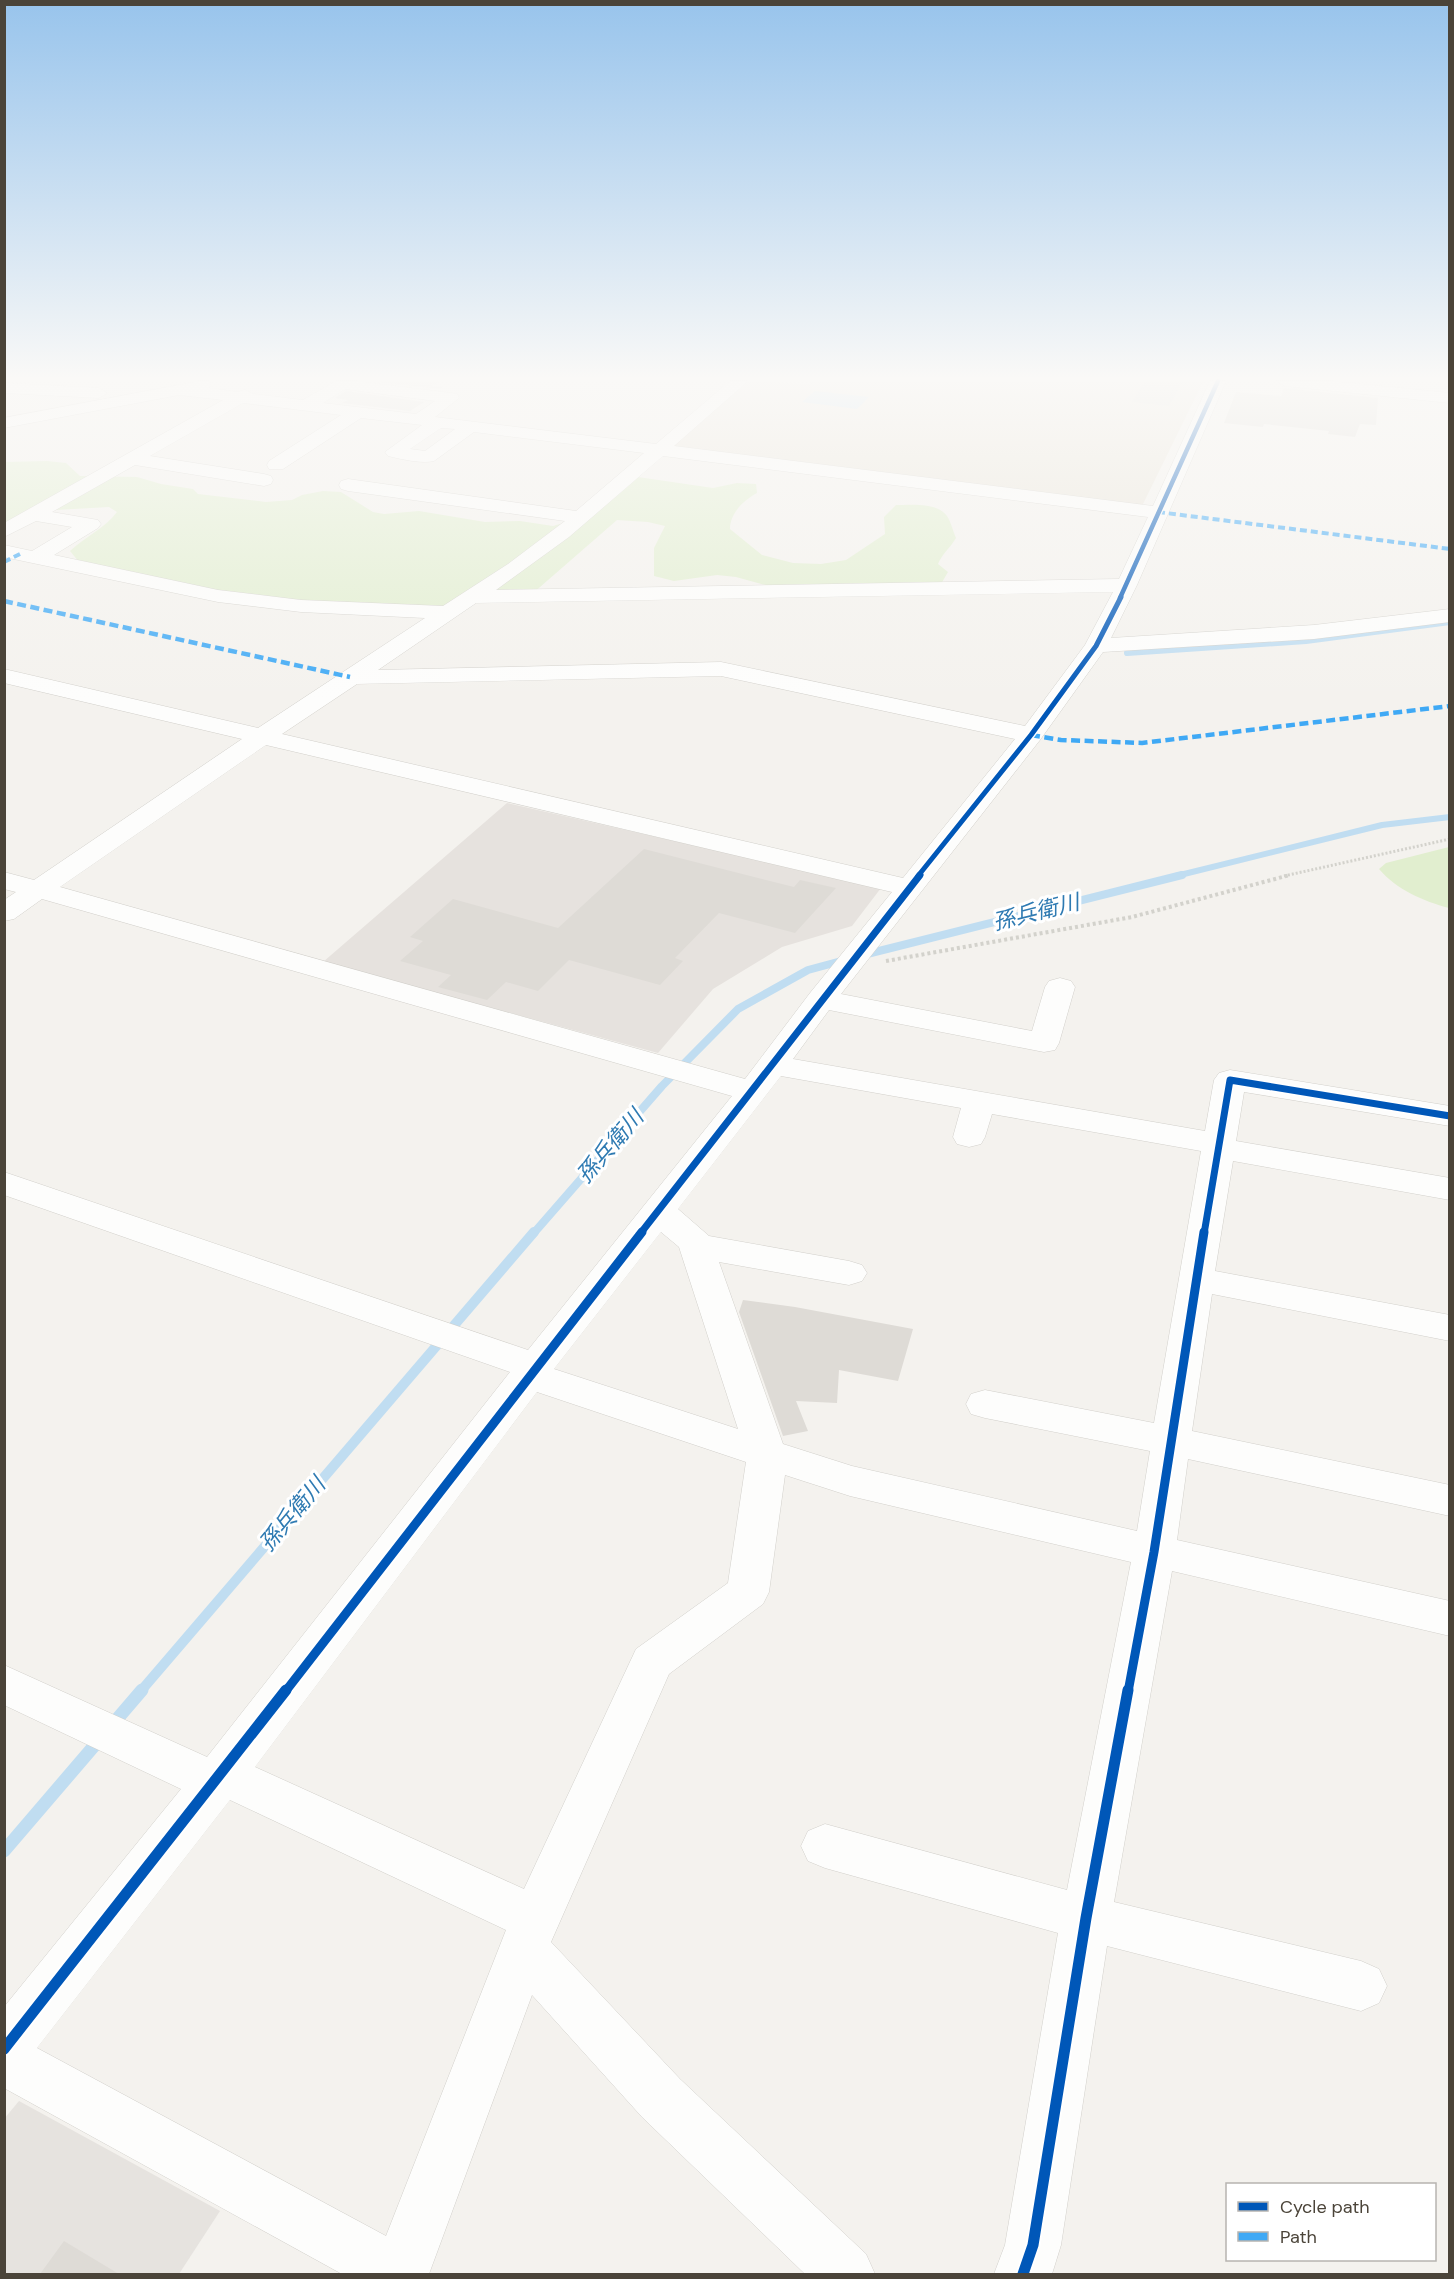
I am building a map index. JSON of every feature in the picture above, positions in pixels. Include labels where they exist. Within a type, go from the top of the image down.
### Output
[{"type":"street","points":[[4,531],[82,487]]},
{"type":"street","points":[[365,487],[580,517]]},
{"type":"street","points":[[4,913],[261,737],[515,568],[614,487]]},
{"type":"street","points":[[963,487],[1158,512]]},
{"type":"street","points":[[4,2049],[219,1778],[846,967],[1031,735],[1096,646],[1127,585],[1169,487]]},
{"type":"street","points":[[34,515],[92,524],[38,556]]},
{"type":"street","points":[[4,551],[38,556],[218,596],[301,606],[447,613]]},
{"type":"street","points":[[472,597],[1127,585]]},
{"type":"street","points":[[1096,646],[1314,632],[1449,615]]},
{"type":"street","points":[[350,677],[721,669],[1031,735]]},
{"type":"street","points":[[4,676],[910,888]]},
{"type":"street","points":[[4,880],[762,1078],[979,1101],[1449,1189]]},
{"type":"street","points":[[821,999],[1044,1043],[1060,987]]},
{"type":"street","points":[[1023,2274],[1033,2246],[1086,1918],[1154,1552],[1196,1279],[1230,1080],[1449,1116]]},
{"type":"street","points":[[969,1137],[979,1101]]},
{"type":"street","points":[[4,1183],[767,1456],[850,1481],[1449,1619]]},
{"type":"street","points":[[4,2059],[399,2274],[529,1933],[652,1662],[748,1592],[767,1456],[697,1246],[658,1211]]},
{"type":"street","points":[[697,1246],[849,1273]]},
{"type":"street","points":[[1196,1279],[1449,1328]]},
{"type":"street","points":[[985,1404],[1449,1500]]},
{"type":"street","points":[[4,1684],[219,1778],[529,1933],[661,2098],[846,2274]]},
{"type":"street","points":[[825,1846],[1086,1918],[1362,1986]]},
{"type":"path","points":[[846,967],[1132,917],[1258,882],[1449,839]]},
{"type":"shaded area","points":[[992,487],[1151,487],[1142,506]]},
{"type":"shaded area","points":[[507,803],[881,888],[852,926],[782,947],[713,989],[658,1053],[323,962]]},
{"type":"shaded area","points":[[19,2101],[220,2211],[179,2274],[5,2274],[4,2119]]},
{"type":"green space","points":[[5,487],[182,487],[193,489],[198,494],[266,502],[292,500],[302,495],[323,491],[341,492],[373,512],[384,514],[419,511],[485,522],[520,521],[553,526],[587,516],[619,487],[756,487],[757,493],[747,499],[732,518],[730,529],[762,555],[793,563],[821,564],[846,560],[885,534],[884,517],[896,505],[923,505],[937,508],[947,516],[956,538],[938,564],[948,572],[941,584],[791,592],[736,577],[717,575],[674,581],[654,576],[654,548],[665,526],[648,522],[617,520],[532,594],[468,595],[447,609],[305,602],[223,592],[79,562],[70,551],[112,518],[117,512],[109,507],[38,511],[5,529]]},
{"type":"green space","points":[[1449,847],[1449,908],[1411,894],[1379,869],[1386,863]]},
{"type":"building","points":[[644,849],[794,887],[800,880],[836,888],[795,933],[719,913],[675,958],[683,961],[660,985],[569,960],[538,991],[506,982],[487,1000],[438,987],[451,975],[400,961],[423,941],[410,937],[453,899],[558,928]]},
{"type":"building","points":[[743,1300],[795,1307],[913,1329],[898,1381],[839,1370],[837,1403],[796,1401],[808,1431],[783,1436],[739,1312]]},
{"type":"building","points":[[64,2241],[119,2274],[40,2274]]},
{"type":"waterway","points":[[1127,653],[1306,641],[1450,622]]},
{"type":"waterway","name":"孫兵衛川","points":[[1176,876],[1382,825],[1450,817]]},
{"type":"waterway","name":"孫兵衛川","points":[[863,955],[1182,875]]},
{"type":"waterway","name":"孫兵衛川","points":[[533,1234],[662,1086],[738,1009],[808,970],[845,960]]},
{"type":"waterway","name":"孫兵衛川","points":[[140,1692],[534,1232]]},
{"type":"waterway","name":"孫兵衛川","points":[[112,1725],[142,1690]]},
{"type":"waterway","name":"孫兵衛川","points":[[4,1851],[100,1739]]},
{"type":"marked path","points":[[1158,512],[1450,549]]},
{"type":"marked path","points":[[4,562],[20,554]]},
{"type":"marked path","points":[[4,601],[350,677]]},
{"type":"marked path","points":[[1031,735],[1061,740],[1142,743],[1450,706]]},
{"type":"cycle path","points":[[4,2049],[222,1774],[529,1375],[773,1065],[821,999],[1031,735],[1096,646],[1127,585],[1171,487]]},
{"type":"cycle path","points":[[1023,2274],[1033,2245],[1086,1918],[1154,1552],[1196,1279],[1230,1080],[1450,1116]]}]
